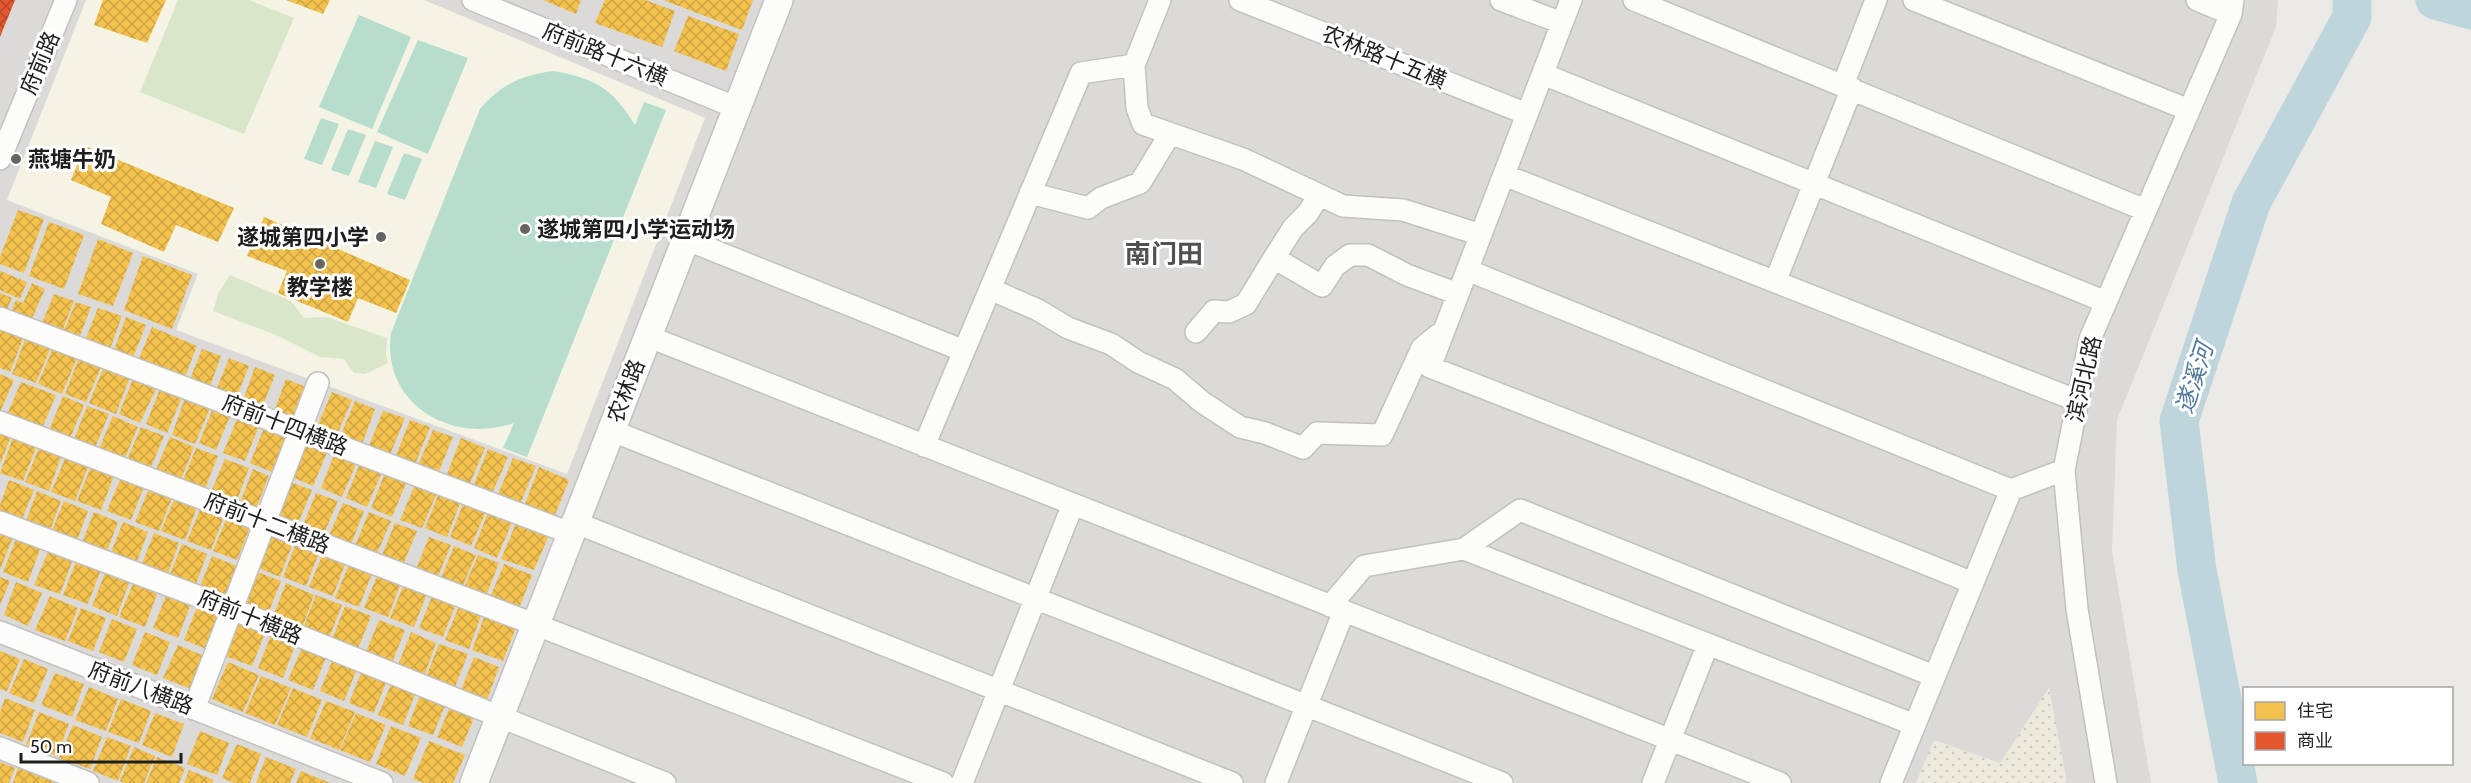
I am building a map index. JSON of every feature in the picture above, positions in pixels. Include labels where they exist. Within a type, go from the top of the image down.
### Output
[{"type":"street","name":"府前路","points":[[0,159],[66,0]]},
{"type":"street","name":"府前路十六横","points":[[473,0],[737,108]]},
{"type":"street","name":"农林路","points":[[474,783],[534,624],[779,0]]},
{"type":"street","points":[[1160,0],[1134,65],[1137,108],[1143,124],[1243,159],[1343,206],[1403,210],[1481,234]]},
{"type":"street","name":"农林路十五横","points":[[1240,0],[1527,114]]},
{"type":"street","points":[[1501,0],[1562,23]]},
{"type":"street","points":[[1571,0],[1430,367],[1973,583]]},
{"type":"street","points":[[1634,0],[2145,210]]},
{"type":"street","points":[[1775,282],[1815,184],[1876,0]]},
{"type":"street","points":[[1914,0],[2189,110]]},
{"type":"street","points":[[2197,0],[2232,7]]},
{"type":"street","name":"滨河北路","points":[[2106,783],[2077,609],[2064,470],[2090,339],[2232,7]]},
{"type":"street","points":[[924,446],[1081,73],[1134,65]]},
{"type":"street","points":[[1543,74],[2106,302]]},
{"type":"street","points":[[1030,193],[1088,208],[1101,198],[1140,183],[1170,134]]},
{"type":"street","points":[[1504,175],[2078,401]]},
{"type":"street","points":[[1196,332],[1214,310],[1229,312],[1246,304],[1293,228],[1308,213],[1319,195]]},
{"type":"street","points":[[686,239],[964,351]]},
{"type":"street","points":[[1274,258],[1322,286],[1335,266],[1350,255],[1368,255],[1407,275],[1458,294]]},
{"type":"street","points":[[1467,270],[2011,490],[2064,470]]},
{"type":"street","points":[[990,289],[1038,310],[1068,328],[1111,344],[1138,362],[1175,379],[1202,402],[1240,427],[1264,433],[1303,448],[1317,434],[1382,435],[1422,348],[1445,329]]},
{"type":"street","name":"府前十四横路","points":[[0,318],[300,431],[572,527],[999,690],[1232,783]]},
{"type":"street","points":[[647,336],[1780,783]]},
{"type":"street","points":[[194,709],[318,382]]},
{"type":"street","name":"府前十二横路","points":[[0,422],[534,624],[943,783]]},
{"type":"street","points":[[610,430],[1503,783]]},
{"type":"street","points":[[1891,783],[2011,490]]},
{"type":"street","points":[[962,783],[1073,504]]},
{"type":"street","points":[[1276,783],[1307,705],[1337,608],[1364,566],[1464,549],[1520,510],[1934,676]]},
{"type":"street","name":"府前十横路","points":[[0,522],[232,609],[665,783]]},
{"type":"street","points":[[1464,549],[1915,725]]},
{"type":"street","name":"府前八横路","points":[[0,632],[382,783]]},
{"type":"street","points":[[1653,783],[1708,644]]},
{"type":"street","points":[[0,748],[88,783]]},
{"type":"shaded area","points":[[0,0],[2278,0],[2276,27],[2117,420],[2112,551],[2151,783],[0,783]]},
{"type":"shaded area","name":"遂城第四小学","points":[[86,0],[424,0],[705,118],[567,474],[176,330],[198,274],[7,200]]},
{"type":"shaded area","points":[[2049,688],[2067,783],[1916,783],[1934,740],[2000,763]]},
{"type":"green space","points":[[178,0],[249,0],[294,18],[244,134],[140,92]]},
{"type":"green space","points":[[359,15],[411,37],[372,129],[319,107]]},
{"type":"green space","points":[[418,40],[468,58],[428,154],[377,132]]},
{"type":"green space","name":"遂城第四小学运动场","points":[[553,71],[580,77],[601,87],[627,112],[635,125],[644,102],[666,110],[527,457],[503,448],[514,423],[491,428],[467,428],[445,423],[426,413],[409,398],[397,380],[391,358],[391,333],[480,109],[512,82],[531,75]]},
{"type":"green space","points":[[321,118],[339,124],[322,165],[304,159]]},
{"type":"green space","points":[[348,129],[366,135],[349,176],[331,170]]},
{"type":"green space","points":[[375,141],[393,147],[376,188],[358,182]]},
{"type":"green space","points":[[404,153],[422,159],[405,200],[387,194]]},
{"type":"green space","points":[[230,275],[291,301],[304,318],[327,317],[387,338],[388,363],[365,374],[354,373],[344,359],[320,357],[276,335],[213,311],[219,292]]},
{"type":"building: 住宅","points":[[103,0],[166,0],[147,43],[94,25]]},
{"type":"building: 住宅","points":[[286,0],[330,0],[323,14]]},
{"type":"building: 住宅","points":[[543,0],[581,0],[576,14]]},
{"type":"building: 住宅","points":[[605,0],[645,0],[675,11],[662,47],[595,23]]},
{"type":"building: 住宅","points":[[663,0],[753,0],[742,30]]},
{"type":"building: 住宅","points":[[688,16],[739,34],[726,71],[674,51]]},
{"type":"building: 住宅","points":[[85,146],[234,208],[218,242],[176,225],[164,252],[101,224],[111,197],[71,180]]},
{"type":"building: 住宅","points":[[18,210],[44,219],[24,273],[0,264],[0,257]]},
{"type":"building: 住宅","name":"教学楼","points":[[264,217],[410,280],[396,313],[358,298],[348,322],[278,293],[287,271],[247,256]]},
{"type":"building: 住宅","points":[[49,222],[84,235],[64,289],[29,276]]},
{"type":"building: 住宅","points":[[98,239],[133,253],[113,306],[78,294]]},
{"type":"building: 住宅","points":[[143,256],[192,275],[172,329],[124,310]]},
{"type":"building: 住宅","points":[[0,271],[27,282],[20,299],[0,290]]},
{"type":"building: 住宅","points":[[32,283],[45,289],[30,323],[10,315],[16,300],[23,303]]},
{"type":"building: 住宅","points":[[0,293],[12,298],[6,312],[0,310]]},
{"type":"building: 住宅","points":[[54,294],[74,301],[61,334],[41,326]]},
{"type":"building: 住宅","points":[[76,302],[91,307],[78,341],[62,335]]},
{"type":"building: 住宅","points":[[98,308],[122,316],[109,352],[84,343]]},
{"type":"building: 住宅","points":[[126,317],[146,325],[132,360],[113,353]]},
{"type":"building: 住宅","points":[[0,326],[24,336],[10,372],[0,368]]},
{"type":"building: 住宅","points":[[152,327],[197,346],[183,382],[137,363]]},
{"type":"building: 住宅","points":[[26,337],[51,347],[36,383],[12,374]]},
{"type":"building: 住宅","points":[[53,348],[77,358],[62,394],[38,384]]},
{"type":"building: 住宅","points":[[202,349],[221,356],[208,392],[188,384]]},
{"type":"building: 住宅","points":[[79,358],[101,367],[86,402],[65,394]]},
{"type":"building: 住宅","points":[[229,358],[249,366],[235,401],[215,393]]},
{"type":"building: 住宅","points":[[104,367],[130,377],[116,414],[89,403]]},
{"type":"building: 住宅","points":[[255,367],[275,375],[261,410],[242,403]]},
{"type":"building: 住宅","points":[[0,374],[14,380],[0,412]]},
{"type":"building: 住宅","points":[[133,379],[156,389],[140,423],[119,414]]},
{"type":"building: 住宅","points":[[286,379],[306,387],[292,422],[273,414]]},
{"type":"building: 住宅","points":[[21,382],[56,395],[41,431],[6,417]]},
{"type":"building: 住宅","points":[[160,389],[182,397],[167,433],[146,424]]},
{"type":"building: 住宅","points":[[332,392],[352,400],[336,437],[316,429]]},
{"type":"building: 住宅","points":[[63,396],[84,405],[69,441],[48,433]]},
{"type":"building: 住宅","points":[[185,398],[210,408],[195,444],[172,435]]},
{"type":"building: 住宅","points":[[355,401],[375,409],[361,447],[339,439]]},
{"type":"building: 住宅","points":[[87,406],[109,414],[94,450],[73,442]]},
{"type":"building: 住宅","points":[[213,408],[230,416],[216,450],[199,443]]},
{"type":"building: 住宅","points":[[383,411],[405,418],[389,457],[368,448]]},
{"type":"building: 住宅","points":[[113,416],[138,427],[124,460],[98,451]]},
{"type":"building: 住宅","points":[[238,417],[259,426],[245,461],[223,453]]},
{"type":"building: 住宅","points":[[410,420],[430,427],[414,467],[395,458]]},
{"type":"building: 住宅","points":[[141,427],[164,436],[149,472],[126,462]]},
{"type":"building: 住宅","points":[[264,428],[286,437],[272,472],[250,463]]},
{"type":"building: 住宅","points":[[0,429],[12,434],[0,464]]},
{"type":"building: 住宅","points":[[433,430],[453,437],[437,476],[417,468]]},
{"type":"building: 住宅","points":[[14,435],[37,445],[23,481],[0,473]]},
{"type":"building: 住宅","points":[[170,437],[194,447],[180,482],[155,472]]},
{"type":"building: 住宅","points":[[461,438],[485,448],[468,488],[445,479]]},
{"type":"building: 住宅","points":[[306,442],[328,450],[313,486],[292,477]]},
{"type":"building: 住宅","points":[[40,445],[62,454],[49,491],[25,482]]},
{"type":"building: 住宅","points":[[196,448],[218,456],[204,491],[182,483]]},
{"type":"building: 住宅","points":[[488,449],[508,457],[491,496],[472,489]]},
{"type":"building: 住宅","points":[[335,453],[357,462],[342,497],[321,488]]},
{"type":"building: 住宅","points":[[66,456],[89,464],[75,501],[51,492]]},
{"type":"building: 住宅","points":[[513,458],[536,466],[519,507],[496,499]]},
{"type":"building: 住宅","points":[[225,459],[249,468],[236,503],[210,494]]},
{"type":"building: 住宅","points":[[360,463],[382,472],[367,507],[346,498]]},
{"type":"building: 住宅","points":[[92,464],[115,473],[101,510],[77,501]]},
{"type":"building: 住宅","points":[[539,467],[569,480],[553,520],[523,509]]},
{"type":"building: 住宅","points":[[253,469],[269,476],[255,511],[239,505]]},
{"type":"building: 住宅","points":[[385,473],[407,481],[392,517],[371,508]]},
{"type":"building: 住宅","points":[[122,475],[145,484],[131,520],[107,511]]},
{"type":"building: 住宅","points":[[9,480],[34,490],[21,522],[0,515],[0,505]]},
{"type":"building: 住宅","points":[[290,482],[312,490],[297,526],[276,517]]},
{"type":"building: 住宅","points":[[415,485],[437,493],[422,528],[400,520]]},
{"type":"building: 住宅","points":[[150,486],[173,495],[159,531],[135,522]]},
{"type":"building: 住宅","points":[[37,491],[61,501],[49,533],[25,524]]},
{"type":"building: 住宅","points":[[316,493],[338,501],[323,536],[302,528]]},
{"type":"building: 住宅","points":[[439,493],[461,501],[447,537],[425,528]]},
{"type":"building: 住宅","points":[[176,495],[198,504],[185,540],[161,531]]},
{"type":"building: 住宅","points":[[64,501],[88,511],[76,543],[51,533]]},
{"type":"building: 住宅","points":[[464,502],[486,511],[471,546],[450,537]]},
{"type":"building: 住宅","points":[[343,503],[364,511],[350,547],[328,538]]},
{"type":"building: 住宅","points":[[202,505],[225,514],[211,550],[187,541]]},
{"type":"building: 住宅","points":[[489,510],[513,520],[497,558],[474,548]]},
{"type":"building: 住宅","points":[[94,512],[118,522],[106,554],[81,545]]},
{"type":"building: 住宅","points":[[369,512],[391,521],[376,556],[354,548]]},
{"type":"building: 住宅","points":[[228,515],[251,524],[237,560],[213,551]]},
{"type":"building: 住宅","points":[[517,521],[549,535],[534,570],[501,559]]},
{"type":"building: 住宅","points":[[123,522],[148,532],[136,564],[110,555]]},
{"type":"building: 住宅","points":[[395,523],[417,531],[402,567],[381,558]]},
{"type":"building: 住宅","points":[[271,531],[294,540],[280,577],[256,567]]},
{"type":"building: 住宅","points":[[154,533],[179,543],[167,576],[141,566]]},
{"type":"building: 住宅","points":[[0,534],[12,539],[0,570]]},
{"type":"building: 住宅","points":[[429,537],[451,545],[436,581],[415,572]]},
{"type":"building: 住宅","points":[[16,539],[40,549],[28,582],[3,572]]},
{"type":"building: 住宅","points":[[297,541],[320,550],[306,586],[283,577]]},
{"type":"building: 住宅","points":[[182,544],[207,554],[195,587],[169,577]]},
{"type":"building: 住宅","points":[[454,546],[476,555],[461,590],[440,581]]},
{"type":"building: 住宅","points":[[324,551],[347,559],[333,596],[309,587]]},
{"type":"building: 住宅","points":[[48,552],[72,562],[60,594],[34,585]]},
{"type":"building: 住宅","points":[[478,555],[499,563],[485,598],[463,590]]},
{"type":"building: 住宅","points":[[212,556],[237,566],[225,598],[199,589]]},
{"type":"building: 住宅","points":[[76,562],[100,572],[88,604],[63,595]]},
{"type":"building: 住宅","points":[[350,562],[373,571],[359,607],[335,598]]},
{"type":"building: 住宅","points":[[504,564],[532,575],[518,611],[489,600]]},
{"type":"building: 住宅","points":[[255,571],[281,581],[268,614],[242,604]]},
{"type":"building: 住宅","points":[[379,571],[402,580],[388,617],[364,608]]},
{"type":"building: 住宅","points":[[105,573],[129,583],[117,616],[92,606]]},
{"type":"building: 住宅","points":[[0,577],[10,581],[0,605]]},
{"type":"building: 住宅","points":[[16,582],[42,593],[28,626],[4,615]]},
{"type":"building: 住宅","points":[[405,582],[428,591],[414,627],[390,618]]},
{"type":"building: 住宅","points":[[286,583],[314,595],[302,628],[273,616]]},
{"type":"building: 住宅","points":[[133,584],[157,594],[145,627],[119,617]]},
{"type":"building: 住宅","points":[[434,592],[457,601],[443,637],[419,628]]},
{"type":"building: 住宅","points":[[316,595],[342,605],[329,638],[303,628]]},
{"type":"building: 住宅","points":[[50,596],[78,608],[65,641],[35,630]]},
{"type":"building: 住宅","points":[[166,596],[190,606],[178,638],[153,628]]},
{"type":"building: 住宅","points":[[460,604],[482,613],[469,649],[445,640]]},
{"type":"building: 住宅","points":[[345,606],[371,616],[358,649],[332,639]]},
{"type":"building: 住宅","points":[[197,607],[221,617],[209,650],[184,640]]},
{"type":"building: 住宅","points":[[81,608],[106,618],[93,651],[68,641]]},
{"type":"building: 住宅","points":[[486,612],[517,625],[503,661],[472,650]]},
{"type":"building: 住宅","points":[[112,619],[137,629],[124,662],[99,652]]},
{"type":"building: 住宅","points":[[379,620],[405,630],[392,663],[366,652]]},
{"type":"building: 住宅","points":[[238,624],[265,633],[252,666],[225,656]]},
{"type":"building: 住宅","points":[[145,632],[170,642],[157,675],[132,665]]},
{"type":"building: 住宅","points":[[411,632],[436,643],[424,676],[398,665]]},
{"type":"building: 住宅","points":[[271,635],[295,645],[283,678],[258,668]]},
{"type":"building: 住宅","points":[[439,644],[468,654],[455,687],[426,677]]},
{"type":"building: 住宅","points":[[178,645],[204,656],[191,689],[163,678]]},
{"type":"building: 住宅","points":[[302,648],[326,657],[313,690],[288,680]]},
{"type":"building: 住宅","points":[[0,651],[20,659],[7,691],[0,689]]},
{"type":"building: 住宅","points":[[474,657],[499,667],[487,700],[461,690]]},
{"type":"building: 住宅","points":[[24,659],[48,669],[34,703],[9,693]]},
{"type":"building: 住宅","points":[[333,659],[357,669],[344,701],[320,691]]},
{"type":"building: 住宅","points":[[228,662],[259,675],[243,712],[212,699]]},
{"type":"building: 住宅","points":[[362,670],[387,680],[374,713],[349,703]]},
{"type":"building: 住宅","points":[[55,673],[84,684],[72,717],[41,705]]},
{"type":"building: 住宅","points":[[261,676],[291,688],[275,725],[245,713]]},
{"type":"building: 住宅","points":[[392,682],[416,692],[403,725],[378,715]]},
{"type":"building: 住宅","points":[[89,687],[118,699],[106,731],[75,720]]},
{"type":"building: 住宅","points":[[293,688],[322,700],[307,737],[277,725]]},
{"type":"building: 住宅","points":[[421,693],[446,703],[433,735],[408,726]]},
{"type":"building: 住宅","points":[[5,698],[35,710],[23,742],[0,733],[0,712]]},
{"type":"building: 住宅","points":[[121,699],[151,711],[139,743],[108,732]]},
{"type":"building: 住宅","points":[[326,701],[355,712],[339,750],[310,738]]},
{"type":"building: 住宅","points":[[451,705],[475,715],[462,747],[437,737]]},
{"type":"building: 住宅","points":[[39,712],[69,724],[57,756],[26,745]]},
{"type":"building: 住宅","points":[[155,713],[184,724],[172,757],[142,745]]},
{"type":"building: 住宅","points":[[356,713],[386,725],[370,762],[340,750]]},
{"type":"building: 住宅","points":[[73,725],[102,737],[90,769],[59,758]]},
{"type":"building: 住宅","points":[[391,726],[421,738],[405,776],[376,764]]},
{"type":"building: 住宅","points":[[200,731],[229,743],[217,775],[187,764]]},
{"type":"building: 住宅","points":[[107,737],[131,746],[118,781],[93,771]]},
{"type":"building: 住宅","points":[[429,741],[465,755],[453,783],[424,783],[413,779]]},
{"type":"building: 住宅","points":[[237,744],[261,754],[250,783],[234,783],[222,778]]},
{"type":"building: 住宅","points":[[134,747],[155,756],[144,783],[124,783],[120,781]]},
{"type":"building: 住宅","points":[[157,757],[185,768],[179,783],[146,783]]},
{"type":"building: 住宅","points":[[266,757],[296,769],[290,783],[256,783]]},
{"type":"building: 住宅","points":[[0,762],[15,768],[9,783],[0,783]]},
{"type":"building: 住宅","points":[[18,768],[56,783],[13,783]]},
{"type":"building: 住宅","points":[[189,770],[214,780],[212,783],[184,783]]},
{"type":"building: 住宅","points":[[301,771],[330,783],[296,783]]},
{"type":"building: 商业","points":[[0,0],[15,0],[0,37]]},
{"type":"waterway","name":"遂溪河","points":[[2238,783],[2197,570],[2179,421],[2251,203],[2352,17],[2352,0]]},
{"type":"waterway","points":[[2435,0],[2471,10]]},
{"type":"place","name":"燕塘牛奶","points":[[16,159]]},
{"type":"place","name":"遂城第四小学运动场","points":[[525,229]]},
{"type":"place","name":"遂城第四小学","points":[[381,237]]},
{"type":"place","name":"教学楼","points":[[320,264]]},
{"type":"district","name":"南门田","points":[[1164,254]]}]
